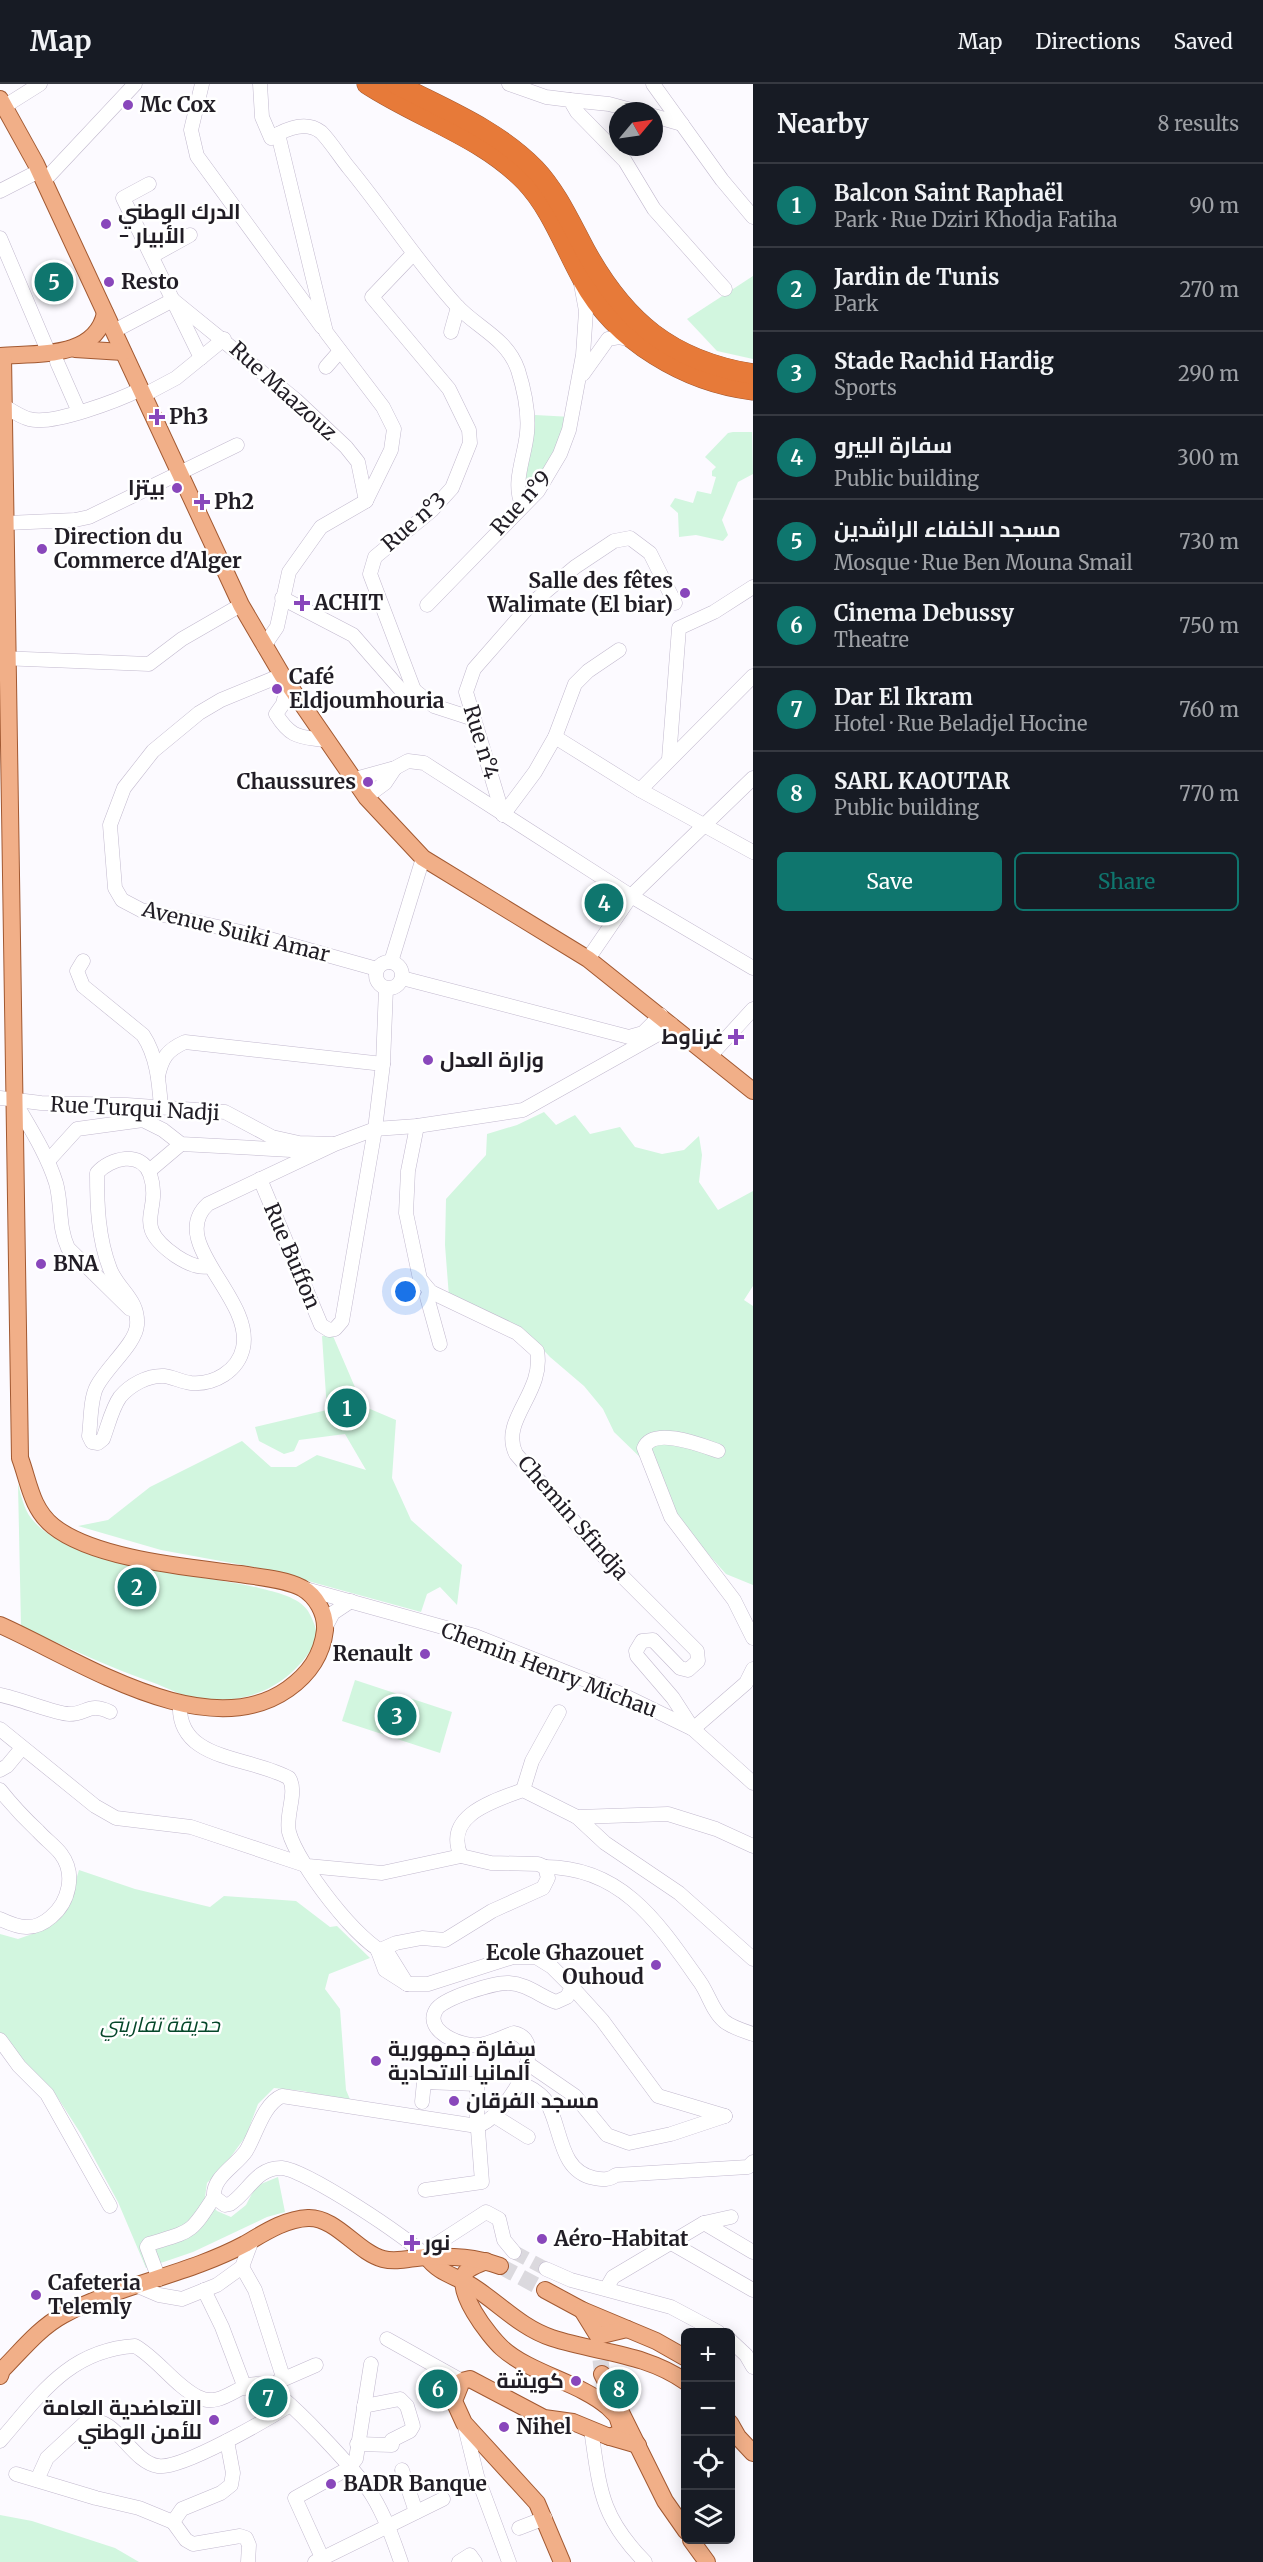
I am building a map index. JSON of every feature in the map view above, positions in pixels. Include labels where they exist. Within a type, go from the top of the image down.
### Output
[{"type":"highway","points":[[367,84],[412,111],[476,141],[501,159],[534,191],[577,269],[603,309],[637,342],[687,372],[708,381],[753,390]]},
{"type":"highway","points":[[396,84],[487,130],[511,147],[536,170],[557,199],[600,277],[622,308],[638,323],[674,346],[704,361],[753,374]]},
{"type":"main road","points":[[3,103],[42,176],[241,605],[285,679],[366,796],[423,858],[588,959],[666,1019],[753,1091]]},
{"type":"main road","points":[[75,349],[100,328],[105,313]]},
{"type":"main road","points":[[0,1625],[153,1697],[194,1706],[240,1706],[281,1695],[300,1681],[319,1656],[325,1628],[322,1612],[317,1602],[300,1587],[98,1548],[74,1540],[52,1525],[38,1509],[28,1489],[19,1448],[7,1100],[4,565],[7,523],[2,356],[53,356],[75,349],[123,352]]},
{"type":"main road","points":[[0,2376],[2,2370],[36,2335],[61,2316],[138,2286],[204,2264],[278,2226],[301,2219],[314,2218],[381,2259],[470,2257],[493,2263],[469,2269],[463,2280],[466,2300],[503,2348],[604,2404],[617,2415],[621,2428],[619,2433],[610,2437]]},
{"type":"main road","points":[[427,2257],[434,2267],[463,2280],[535,2331],[552,2338],[643,2360],[672,2372],[681,2378]]},
{"type":"main road","points":[[545,2290],[582,2310],[630,2329],[681,2355]]},
{"type":"main road","points":[[582,2310],[598,2336],[630,2329]]},
{"type":"main road","points":[[602,2374],[665,2501],[681,2524]]},
{"type":"main road","points":[[562,2562],[537,2503],[464,2423],[454,2401],[462,2381],[470,2379],[544,2418],[573,2422],[638,2445]]},
{"type":"main road","points":[[735,2429],[753,2453]]},
{"type":"main road","points":[[694,2544],[707,2562]]},
{"type":"street","points":[[3,103],[40,84]]},
{"type":"street","points":[[0,191],[42,176],[135,84]]},
{"type":"street","points":[[202,84],[191,130],[203,155],[326,332],[384,407],[394,429],[391,450],[366,501],[321,527],[289,572],[277,627],[264,646]]},
{"type":"street","points":[[260,84],[262,117],[272,138],[290,128],[307,126],[320,132],[372,195],[413,254],[458,308],[500,340],[518,370],[526,410],[527,432],[517,486],[522,504]]},
{"type":"street","points":[[509,84],[546,97],[609,104]]},
{"type":"street","points":[[653,84],[722,180],[753,217]]},
{"type":"street","points":[[570,100],[577,112],[625,161],[661,217],[725,289]]},
{"type":"street","points":[[663,119],[682,124]]},
{"type":"street","points":[[278,134],[326,332]]},
{"type":"street","points":[[149,184],[123,198],[201,358]]},
{"type":"street","points":[[152,256],[190,235]]},
{"type":"street","points":[[2,246],[79,412]]},
{"type":"street","name":"Rue n°3","points":[[413,254],[372,297],[449,389],[469,430],[470,443],[452,488],[432,510],[375,556],[370,574],[414,690]]},
{"type":"street","points":[[577,269],[586,311],[579,381]]},
{"type":"street","points":[[114,332],[173,300]]},
{"type":"street","name":"Rue Maazouz","points":[[173,300],[224,339],[296,400],[345,447],[358,462],[366,501]]},
{"type":"street","points":[[451,332],[458,308]]},
{"type":"street","points":[[579,381],[595,355],[609,339],[618,337],[637,342]]},
{"type":"street","points":[[4,406],[34,420],[79,412],[119,400],[176,378],[224,339]]},
{"type":"street","points":[[326,367],[340,351]]},
{"type":"street","name":"Rue n°9","points":[[427,605],[543,484],[560,454],[569,430],[579,381]]},
{"type":"street","points":[[7,523],[89,517],[182,474],[237,445]]},
{"type":"street","name":"Rue n°4","points":[[503,815],[466,692],[474,669],[531,604],[593,553],[614,542],[630,538],[650,554],[675,603]]},
{"type":"street","points":[[669,759],[679,628],[714,612],[753,587]]},
{"type":"street","points":[[282,598],[353,635],[408,698],[414,690],[434,706],[474,719]]},
{"type":"street","points":[[4,658],[72,659],[149,664],[182,639],[241,605]]},
{"type":"street","points":[[503,815],[534,772],[555,736],[575,684],[619,650]]},
{"type":"street","points":[[640,790],[753,676]]},
{"type":"street","points":[[285,679],[283,704],[276,714],[294,735],[328,741]]},
{"type":"street","name":"Avenue Suiki Amar","points":[[285,679],[222,700],[199,713],[153,751],[124,788],[110,825],[115,888],[122,900],[141,910],[259,936],[377,969]]},
{"type":"street","points":[[555,736],[640,790],[753,852]]},
{"type":"street","points":[[355,779],[395,768],[408,761],[424,763],[631,896],[753,968]]},
{"type":"street","points":[[366,796],[385,783],[395,768]]},
{"type":"street","points":[[588,959],[631,896],[753,778]]},
{"type":"street","points":[[391,962],[423,858]]},
{"type":"street","points":[[83,961],[77,971],[83,986],[143,1035],[149,1044],[158,1077],[161,1107]]},
{"type":"street","points":[[391,962],[401,969],[402,978],[398,985],[386,988],[377,981],[377,969],[383,963],[391,962]]},
{"type":"street","points":[[402,978],[639,1040]]},
{"type":"street","points":[[375,1129],[383,1064],[386,988]]},
{"type":"street","points":[[711,1055],[753,1009]]},
{"type":"street","points":[[210,1266],[199,1267],[180,1258],[154,1237],[150,1222],[152,1196],[149,1171],[143,1165],[130,1158],[122,1158],[108,1163],[97,1173],[102,1244],[111,1272],[132,1299],[137,1318],[132,1342],[118,1355],[96,1388],[89,1436],[94,1443],[104,1439],[119,1399],[139,1382],[164,1376],[190,1383],[203,1382],[222,1376],[235,1366],[243,1348],[243,1328],[236,1304],[210,1266],[197,1235],[199,1215],[208,1204],[335,1144],[375,1129],[417,1126],[523,1110],[639,1040],[662,1032],[666,1019]]},
{"type":"street","points":[[158,1077],[162,1058],[173,1048],[185,1042],[383,1064]]},
{"type":"street","points":[[7,1100],[48,1161],[57,1185],[61,1226],[68,1248],[137,1318]]},
{"type":"street","name":"Rue Turqui Nadji","points":[[7,1100],[225,1112],[272,1137],[299,1143],[335,1144]]},
{"type":"street","points":[[48,1161],[77,1129],[143,1120],[163,1130],[181,1144],[321,1151]]},
{"type":"street","points":[[417,1126],[408,1171],[406,1213],[417,1271],[425,1287],[431,1292],[427,1297],[440,1344]]},
{"type":"street","name":"Rue Buffon","points":[[260,1179],[321,1325],[329,1330],[335,1329],[342,1321],[375,1129]]},
{"type":"street","points":[[149,1171],[181,1144]]},
{"type":"street","name":"Chemin Sfindja","points":[[431,1292],[517,1333],[537,1351],[539,1370],[512,1430],[513,1449],[614,1568],[698,1653],[697,1664],[688,1670],[680,1668],[653,1640],[642,1641],[636,1651],[637,1656],[673,1698],[693,1728],[753,1783]]},
{"type":"street","points":[[718,1450],[679,1439],[656,1438],[648,1441],[644,1448],[671,1517],[734,1600],[753,1638]]},
{"type":"street","name":"Chemin Henry Michau","points":[[300,1587],[475,1636],[621,1694],[693,1728]]},
{"type":"street","points":[[325,1628],[333,1613],[351,1601]]},
{"type":"street","points":[[693,1728],[746,1683],[753,1669]]},
{"type":"street","points":[[0,1695],[69,1714],[88,1707],[100,1707],[110,1712]]},
{"type":"street","points":[[180,1703],[179,1717],[182,1728],[197,1744],[289,1778],[293,1788],[287,1814],[289,1831],[308,1866],[329,1900],[350,1925],[378,1951],[389,1955],[407,1984],[428,1984],[513,1957],[536,1957],[552,1967],[602,2020],[658,2096],[725,2116],[671,2134],[629,2144],[607,2135],[575,2096],[527,2063]]},
{"type":"street","points":[[523,1790],[532,1761],[559,1712]]},
{"type":"street","points":[[0,1729],[96,1806],[116,1818],[190,1827],[308,1866],[381,1873],[461,1856],[491,1863],[564,1867],[592,1874],[631,1895],[649,1912],[700,1981],[724,2021],[753,2034]]},
{"type":"street","points":[[0,1770],[7,1766],[22,1748]]},
{"type":"street","points":[[0,1790],[18,1812],[62,1854],[69,1873],[70,1885],[58,1911],[40,1925],[19,1928],[0,1919]]},
{"type":"street","points":[[461,1856],[457,1846],[458,1833],[471,1814],[488,1802],[523,1790],[577,1817],[605,1843],[680,1893],[753,1959]]},
{"type":"street","points":[[577,1817],[668,1814],[724,1832],[753,1846]]},
{"type":"street","points":[[378,1951],[396,1942],[422,1938],[445,1940],[492,1911],[543,1888],[548,1878],[545,1867]]},
{"type":"street","points":[[159,2279],[147,2247],[149,2244],[189,2232],[196,2226],[214,2197],[213,2190],[218,2180],[246,2151],[273,2101],[282,2096],[477,2126],[496,2117],[519,2082],[527,2063],[528,2045],[520,2035],[513,2033],[478,2045],[452,2041],[436,2024],[435,2011],[446,2001],[507,1982],[524,1985],[556,2002],[567,1997],[572,1987]]},
{"type":"street","points":[[0,2040],[19,2066],[47,2094],[110,2206]]},
{"type":"street","points":[[422,2102],[424,2082],[477,2084],[477,2126],[482,2182],[425,2190]]},
{"type":"street","points":[[519,2082],[545,2100],[568,2160],[582,2174],[604,2180],[616,2175],[646,2175],[748,2167],[753,2162]]},
{"type":"street","points":[[496,2117],[528,2138]]},
{"type":"street","points":[[214,2197],[225,2205],[230,2204],[263,2173],[282,2168],[306,2178],[351,2203],[417,2246],[427,2257],[435,2246],[486,2211],[499,2219],[504,2240],[514,2252]]},
{"type":"street","points":[[606,2289],[613,2277],[704,2223],[731,2217]]},
{"type":"street","points":[[704,2223],[753,2252]]},
{"type":"street","points":[[138,2286],[159,2295],[182,2299],[217,2285],[242,2267],[252,2240]]},
{"type":"street","points":[[672,2244],[753,2290]]},
{"type":"street","points":[[242,2267],[255,2289],[283,2378]]},
{"type":"street","points":[[546,2269],[671,2307],[710,2328]]},
{"type":"street","points":[[204,2290],[222,2327],[246,2388]]},
{"type":"street","points":[[0,2441],[48,2384],[83,2359],[135,2339],[198,2397],[219,2400],[255,2384],[269,2388],[290,2405],[370,2493],[388,2528],[401,2562]]},
{"type":"street","points":[[387,2339],[462,2381]]},
{"type":"street","points":[[735,2345],[746,2355],[753,2367]]},
{"type":"street","points":[[371,2364],[356,2459],[349,2468],[295,2498],[320,2561],[442,2499]]},
{"type":"street","points":[[269,2388],[283,2378],[316,2366]]},
{"type":"street","points":[[357,2444],[392,2445],[392,2440],[410,2431],[413,2426],[407,2406],[400,2399],[364,2406]]},
{"type":"street","points":[[37,2480],[47,2458],[83,2423],[91,2420],[103,2423],[147,2462],[160,2467],[227,2441],[290,2405]]},
{"type":"street","points":[[464,2423],[477,2476],[509,2562]]},
{"type":"street","points":[[591,2429],[602,2498],[610,2520],[625,2541],[645,2562]]},
{"type":"street","points":[[173,2522],[182,2509],[225,2491],[231,2485],[233,2477],[227,2441]]},
{"type":"street","points":[[477,2476],[499,2459]]},
{"type":"street","points":[[402,2470],[416,2512]]},
{"type":"street","points":[[16,2474],[96,2498],[140,2508],[173,2522],[186,2540],[193,2544],[240,2536],[246,2538],[249,2545],[248,2562]]},
{"type":"street","points":[[519,2528],[545,2518]]},
{"type":"green space","points":[[753,276],[753,359],[717,351],[687,319]]},
{"type":"green space","points":[[535,415],[572,417],[559,446],[528,496],[522,493]]},
{"type":"green space","points":[[752,432],[753,474],[738,482],[722,520],[728,535],[723,541],[696,535],[679,537],[678,513],[670,506],[675,498],[693,503],[697,491],[711,494],[716,477],[712,476],[712,471],[716,467],[705,457],[728,433]]},
{"type":"green space","points":[[544,1112],[556,1125],[575,1115],[590,1134],[620,1127],[635,1147],[662,1154],[684,1150],[699,1136],[702,1155],[699,1182],[718,1210],[753,1191],[753,1286],[744,1300],[753,1306],[753,1585],[726,1574],[685,1528],[646,1463],[614,1432],[603,1409],[584,1386],[550,1357],[530,1336],[495,1315],[466,1306],[449,1297],[445,1245],[446,1199],[486,1155],[487,1134],[517,1125]]},
{"type":"green space","points":[[322,1336],[333,1336],[363,1406],[396,1420],[392,1478],[411,1520],[462,1565],[457,1605],[440,1587],[427,1594],[421,1612],[264,1569],[161,1550],[78,1526],[108,1520],[150,1487],[242,1441],[271,1467],[296,1467],[317,1455],[366,1470],[345,1434],[299,1440],[294,1451],[284,1454],[259,1441],[255,1427],[327,1410]]},
{"type":"green space","points":[[18,1484],[31,1518],[49,1535],[74,1548],[137,1566],[259,1588],[286,1596],[299,1602],[308,1611],[318,1637],[297,1668],[283,1679],[252,1695],[216,1700],[186,1696],[21,1626]]},
{"type":"green space","points":[[355,1680],[452,1712],[440,1753],[342,1721]]},
{"type":"green space","name":"حديقة تفاريتي","points":[[79,1870],[135,1889],[210,1907],[224,1896],[296,1901],[330,1927],[337,1926],[370,1958],[329,1974],[325,1989],[340,2009],[346,2090],[352,2104],[304,2091],[274,2088],[258,2104],[246,2136],[224,2166],[207,2183],[205,2197],[217,2211],[231,2217],[246,2205],[256,2186],[278,2177],[285,2212],[267,2217],[193,2252],[146,2268],[118,2202],[81,2134],[54,2092],[24,2066],[0,2036],[0,1934],[18,1939],[35,1933],[59,1917],[69,1903]]},
{"type":"green space","points":[[0,2515],[32,2521],[115,2548],[139,2562],[0,2562]]},
{"type":"tunnel","points":[[514,2252],[546,2269]]},
{"type":"tunnel","points":[[500,2266],[545,2290]]},
{"type":"tunnel","points":[[598,2336],[602,2374]]},
{"type":"place","name":"Mc Cox","points":[[128,105]]},
{"type":"place","name":"الدرك الوطني - الأبيار","points":[[106,224]]},
{"type":"place","name":"مسجد الخلفاء الراشدين","points":[[54,282]]},
{"type":"place","name":"Resto","points":[[109,282]]},
{"type":"place","name":"Ph3","points":[[157,417]]},
{"type":"place","name":"بيتزا","points":[[177,488]]},
{"type":"place","name":"Ph2","points":[[202,502]]},
{"type":"place","name":"Direction du Commerce d'Alger","points":[[42,549]]},
{"type":"place","name":"Salle des fêtes Walimate (El biar)","points":[[685,593]]},
{"type":"place","name":"ACHIT","points":[[302,603]]},
{"type":"place","name":"Café Eldjoumhouria","points":[[277,689]]},
{"type":"place","name":"Chaussures","points":[[368,782]]},
{"type":"place","name":"سفارة البيرو","points":[[604,903]]},
{"type":"place","name":"غرناوط","points":[[736,1037]]},
{"type":"place","name":"وزارة العدل","points":[[428,1060]]},
{"type":"place","name":"BNA","points":[[41,1264]]},
{"type":"place","name":"Balcon Saint Raphaël","points":[[347,1408]]},
{"type":"place","name":"Jardin de Tunis","points":[[137,1587]]},
{"type":"place","name":"Renault","points":[[425,1654]]},
{"type":"place","name":"Stade Rachid Hardig","points":[[397,1716]]},
{"type":"place","name":"Ecole Ghazouet Ouhoud","points":[[656,1965]]},
{"type":"place","name":"سفارة جمهورية ألمانيا الاتحادية","points":[[376,2061]]},
{"type":"place","name":"مسجد الفرقان","points":[[454,2101]]},
{"type":"place","name":"Aéro-Habitat","points":[[542,2239]]},
{"type":"place","name":"نور","points":[[412,2243]]},
{"type":"place","name":"Cafeteria Telemly","points":[[36,2295]]},
{"type":"place","name":"كويشة","points":[[576,2381]]},
{"type":"place","name":"Cinema Debussy","points":[[438,2389]]},
{"type":"place","name":"SARL KAOUTAR","points":[[619,2389]]},
{"type":"place","name":"Dar El Ikram","points":[[268,2398]]},
{"type":"place","name":"التعاضدية العامة للأمن الوطني","points":[[214,2420]]},
{"type":"place","name":"Nihel","points":[[504,2427]]},
{"type":"place","name":"BADR Banque","points":[[331,2484]]}]
